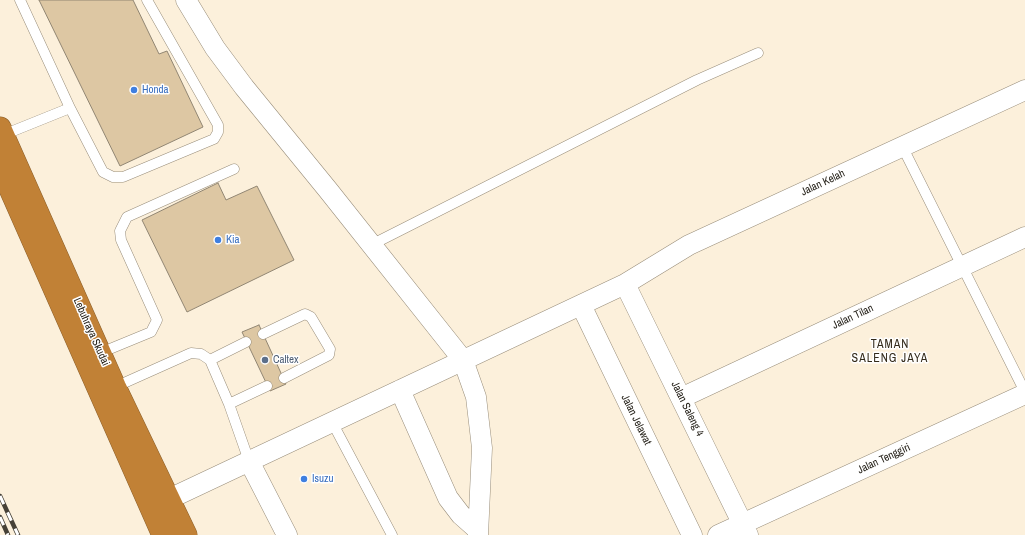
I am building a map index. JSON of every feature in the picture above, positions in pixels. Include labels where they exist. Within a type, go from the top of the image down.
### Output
[{"type":"highway","name":"Lebuhraya Skudai","points":[[2,131],[115,386],[186,535]]},
{"type":"highway","name":"Lebuhraya Skudai","points":[[0,166],[163,535]]},
{"type":"street","points":[[186,0],[215,48],[244,87],[463,360],[476,397],[482,448],[478,533]]},
{"type":"street","name":"Jalan Kelah","points":[[169,498],[625,284],[689,245],[1025,90]]},
{"type":"street","name":"Jalan Tilan","points":[[681,398],[1025,237]]},
{"type":"street","name":"Jalan Saleng 4","points":[[625,284],[745,529]]},
{"type":"street","name":"Jalan Jelawat","points":[[580,305],[692,535]]},
{"type":"street","points":[[400,390],[448,498],[478,533]]},
{"type":"street","name":"Jalan Tenggiri","points":[[718,535],[745,529],[1025,393]]},
{"type":"street","points":[[249,461],[287,535]]},
{"type":"lane","points":[[20,0],[70,108],[104,172],[113,177],[123,176],[214,139],[218,132],[218,125],[147,0]]},
{"type":"lane","points":[[371,245],[697,80],[758,53]]},
{"type":"lane","points":[[2,131],[70,108]]},
{"type":"lane","points":[[902,146],[1025,393]]},
{"type":"lane","points":[[100,353],[151,332],[157,320],[122,240],[120,231],[127,217],[234,169]]},
{"type":"lane","points":[[263,334],[305,314],[311,317],[330,349],[329,355],[284,378]]},
{"type":"lane","points":[[210,360],[246,342]]},
{"type":"lane","points":[[115,386],[191,353],[201,354],[210,360],[229,404],[249,461]]},
{"type":"lane","points":[[229,404],[267,386]]},
{"type":"lane","points":[[332,422],[392,535]]},
{"type":"building","name":"Honda","points":[[39,0],[133,0],[159,54],[167,51],[203,127],[120,166]]},
{"type":"building","name":"Kia","points":[[218,183],[226,200],[257,186],[294,260],[187,312],[142,220]]},
{"type":"building","name":"Caltex","points":[[259,325],[286,384],[270,391],[242,332]]},
{"type":"railway","points":[[0,496],[18,535]]},
{"type":"railway","points":[[0,517],[8,535]]},
{"type":"place","name":"Honda","points":[[134,90]]},
{"type":"place","name":"Kia","points":[[218,240]]},
{"type":"place","name":"Caltex","points":[[265,360]]},
{"type":"place","name":"Isuzu","points":[[304,479]]},
{"type":"district","name":"TAMAN SALENG JAYA","points":[[890,352]]}]
